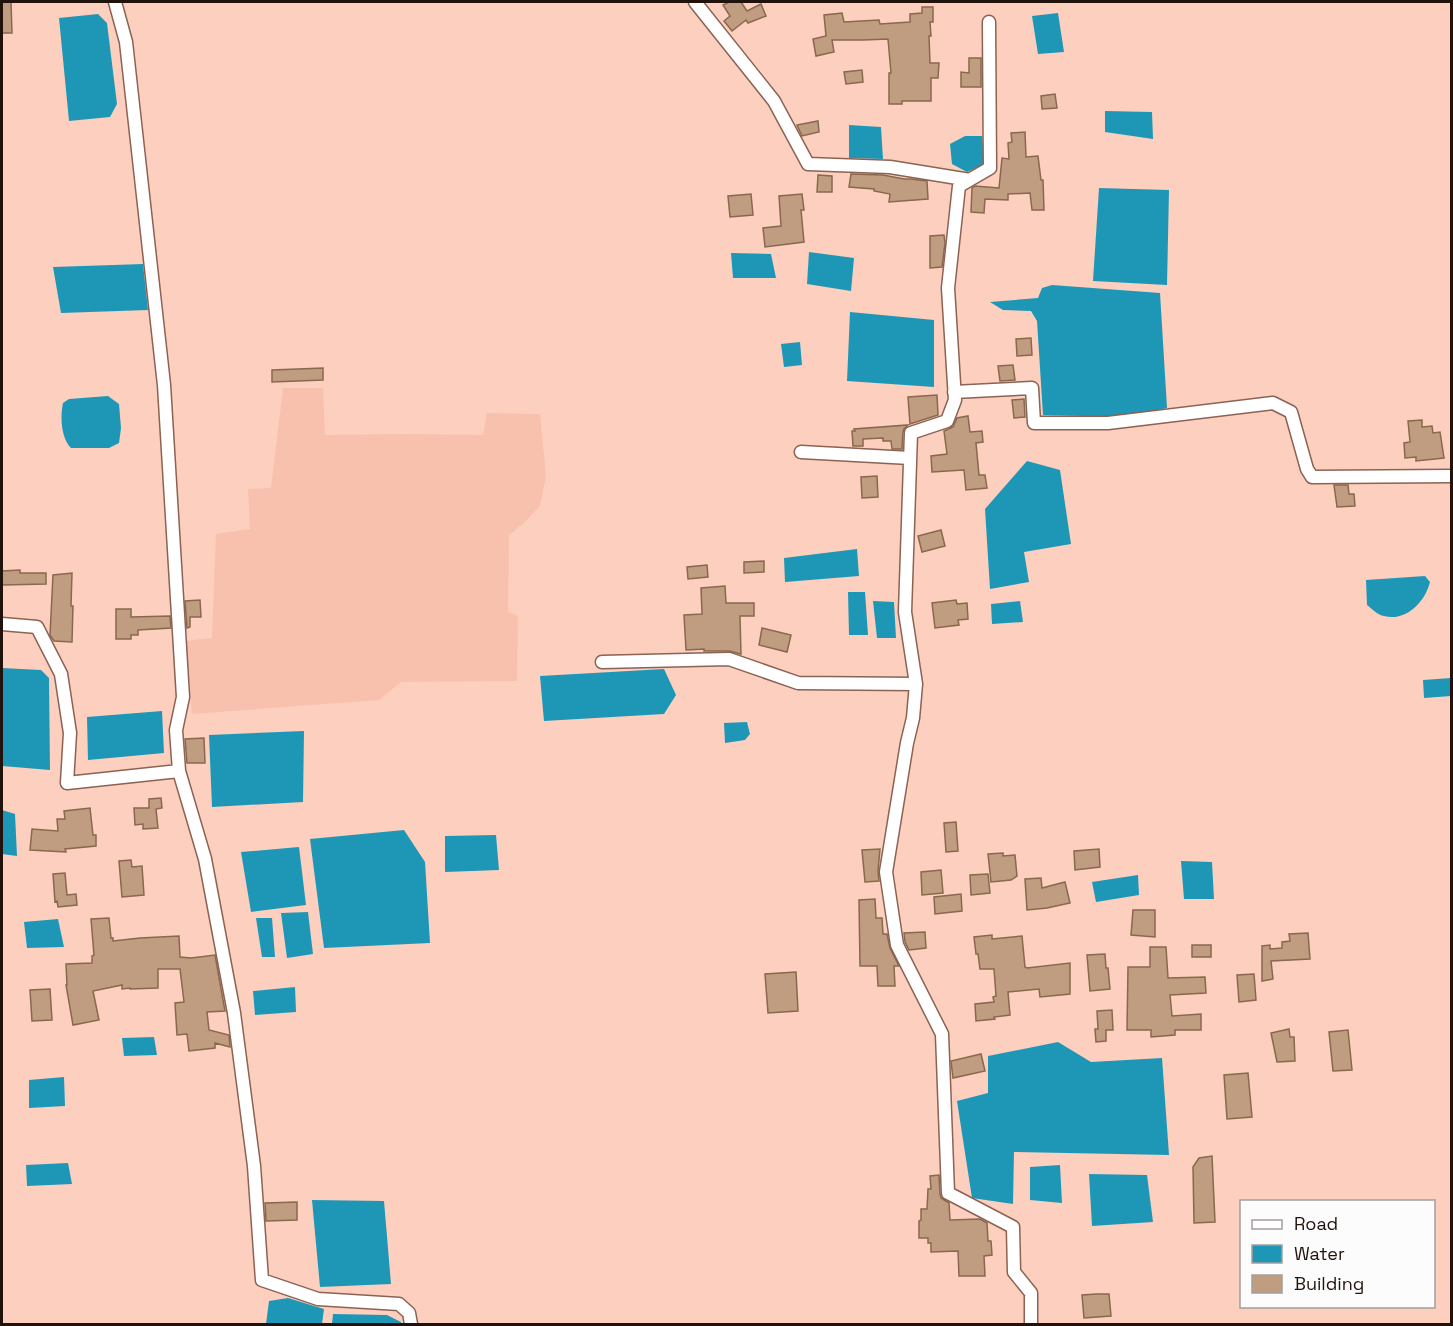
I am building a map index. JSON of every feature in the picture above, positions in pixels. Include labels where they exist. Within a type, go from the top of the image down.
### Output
[{"type":"street","points":[[115,2],[126,42],[164,385],[183,697],[176,730],[179,771],[205,859],[234,1013],[254,1166],[262,1280],[318,1299],[399,1304],[410,1312],[411,1324]]},
{"type":"street","points":[[695,2],[774,100],[808,165],[890,167],[970,180]]},
{"type":"street","points":[[988,22],[990,168],[959,186],[948,288],[955,400],[947,421],[911,434],[905,612],[916,684],[913,718],[886,872],[897,945],[942,1034],[948,1193],[1013,1227],[1014,1272],[1031,1293],[1031,1324]]},
{"type":"street","points":[[954,392],[1032,388],[1034,423],[1108,423],[1274,403],[1290,412],[1307,469],[1312,477],[1452,476]]},
{"type":"street","points":[[801,452],[910,458]]},
{"type":"street","points":[[2,624],[37,627],[61,674],[70,733],[67,783],[179,771]]},
{"type":"street","points":[[602,662],[729,659],[798,683],[916,684]]},
{"type":"shaded area","points":[[283,388],[323,388],[325,435],[483,435],[487,413],[540,414],[546,476],[540,506],[509,535],[508,612],[518,616],[517,681],[401,682],[379,700],[192,714],[186,641],[212,638],[216,534],[250,529],[248,489],[271,488]]},
{"type":"water","points":[[1058,13],[1064,52],[1038,54],[1032,16]]},
{"type":"water","points":[[98,14],[107,23],[117,104],[110,117],[69,121],[59,18]]},
{"type":"water","points":[[1105,111],[1152,112],[1153,139],[1105,132]]},
{"type":"water","points":[[849,125],[881,127],[883,159],[849,158]]},
{"type":"water","points":[[965,136],[982,136],[985,164],[967,172],[952,164],[950,144]]},
{"type":"water","points":[[1099,188],[1169,190],[1167,285],[1093,281]]},
{"type":"water","points":[[809,252],[854,258],[851,291],[807,284]]},
{"type":"water","points":[[731,253],[771,254],[776,278],[733,278]]},
{"type":"water","points":[[143,264],[148,310],[61,313],[53,267]]},
{"type":"water","points":[[1052,285],[1160,293],[1167,408],[1125,417],[1043,415],[1037,321],[1031,311],[1003,310],[990,302],[1038,298],[1042,288]]},
{"type":"water","points":[[850,312],[934,320],[934,387],[847,381]]},
{"type":"water","points":[[800,342],[802,365],[784,367],[781,344]]},
{"type":"water","points":[[108,396],[119,404],[121,428],[119,443],[109,448],[71,448],[65,439],[62,427],[63,403],[69,399]]},
{"type":"water","points":[[1027,461],[1060,470],[1071,544],[1024,552],[1029,582],[990,589],[985,509]]},
{"type":"water","points":[[857,549],[859,576],[785,582],[784,558]]},
{"type":"water","points":[[1425,576],[1430,582],[1424,597],[1407,613],[1400,616],[1384,616],[1367,605],[1366,580]]},
{"type":"water","points":[[848,592],[865,592],[868,635],[849,635]]},
{"type":"water","points":[[873,601],[894,602],[896,638],[877,638]]},
{"type":"water","points":[[1020,601],[1023,622],[992,624],[991,604]]},
{"type":"water","points":[[2,668],[41,670],[49,678],[50,770],[2,766]]},
{"type":"water","points":[[664,669],[676,695],[664,714],[544,721],[540,676]]},
{"type":"water","points":[[1451,678],[1451,696],[1424,698],[1423,680]]},
{"type":"water","points":[[162,711],[164,753],[88,760],[87,717]]},
{"type":"water","points":[[747,722],[750,734],[745,740],[725,743],[724,723]]},
{"type":"water","points":[[304,731],[303,802],[212,807],[209,735]]},
{"type":"water","points":[[2,810],[15,814],[17,856],[2,854]]},
{"type":"water","points":[[404,830],[425,862],[430,943],[324,948],[310,839]]},
{"type":"water","points":[[496,835],[499,870],[445,872],[445,836]]},
{"type":"water","points":[[299,847],[306,905],[251,912],[241,852]]},
{"type":"water","points":[[1181,861],[1212,862],[1214,899],[1184,899]]},
{"type":"water","points":[[1138,875],[1139,895],[1096,902],[1092,882]]},
{"type":"water","points":[[308,912],[313,954],[287,958],[281,913]]},
{"type":"water","points":[[256,918],[272,918],[275,957],[262,957]]},
{"type":"water","points":[[58,919],[64,947],[27,948],[24,922]]},
{"type":"water","points":[[295,987],[296,1012],[255,1015],[253,991]]},
{"type":"water","points":[[154,1037],[157,1055],[124,1056],[122,1038]]},
{"type":"water","points":[[1058,1042],[1091,1062],[1162,1058],[1169,1155],[1014,1152],[1013,1204],[972,1198],[957,1101],[988,1093],[988,1056]]},
{"type":"water","points":[[64,1077],[65,1106],[29,1108],[29,1080]]},
{"type":"water","points":[[68,1163],[72,1184],[27,1186],[26,1165]]},
{"type":"water","points":[[1060,1165],[1062,1203],[1030,1200],[1030,1167]]},
{"type":"water","points":[[1089,1174],[1147,1175],[1153,1222],[1092,1226]]},
{"type":"water","points":[[312,1200],[384,1201],[391,1284],[320,1287]]},
{"type":"water","points":[[288,1298],[324,1309],[322,1324],[266,1324],[269,1301]]},
{"type":"water","points":[[333,1314],[387,1315],[401,1324],[332,1324]]},
{"type":"building","points":[[2,2],[11,2],[12,33],[2,33]]},
{"type":"building","points":[[729,2],[741,2],[747,11],[761,4],[766,16],[748,23],[746,20],[732,31],[724,21],[730,16],[723,5]]},
{"type":"building","points":[[922,7],[933,7],[933,22],[930,22],[931,36],[929,36],[930,63],[939,63],[938,78],[931,78],[931,101],[902,101],[902,104],[889,104],[889,73],[891,73],[888,39],[832,40],[834,52],[816,56],[813,39],[826,36],[824,15],[842,13],[844,22],[879,20],[880,24],[910,22],[910,14],[922,13]]},
{"type":"building","points":[[969,58],[981,58],[981,87],[961,87],[961,72],[969,73]]},
{"type":"building","points":[[862,70],[863,82],[846,84],[844,72]]},
{"type":"building","points":[[1055,94],[1057,108],[1042,109],[1041,96]]},
{"type":"building","points":[[818,121],[819,132],[802,136],[797,125]]},
{"type":"building","points":[[1025,132],[1026,157],[1038,156],[1041,180],[1043,180],[1044,210],[1032,210],[1030,193],[1008,194],[1008,200],[985,199],[984,213],[971,212],[972,188],[975,186],[999,188],[1002,158],[1009,159],[1008,143],[1012,142],[1011,133]]},
{"type":"building","points":[[851,174],[883,175],[927,181],[928,199],[889,202],[890,194],[874,191],[874,189],[849,187]]},
{"type":"building","points":[[818,175],[832,176],[832,192],[817,192]]},
{"type":"building","points":[[751,194],[753,215],[730,217],[728,196]]},
{"type":"building","points":[[802,194],[804,242],[765,247],[763,228],[781,226],[779,196]]},
{"type":"building","points":[[944,235],[942,267],[930,268],[930,236]]},
{"type":"building","points":[[1031,338],[1032,355],[1017,356],[1016,339]]},
{"type":"building","points":[[1013,365],[1015,380],[1000,381],[998,366]]},
{"type":"building","points":[[323,368],[323,380],[272,382],[272,370]]},
{"type":"building","points":[[937,395],[938,415],[910,424],[908,397]]},
{"type":"building","points":[[1024,399],[1025,417],[1014,418],[1012,400]]},
{"type":"building","points":[[968,416],[970,432],[982,431],[983,442],[976,443],[979,475],[985,475],[987,488],[966,490],[964,470],[932,472],[931,456],[947,454],[944,431],[953,427],[957,418]]},
{"type":"building","points":[[1422,420],[1422,427],[1432,426],[1433,433],[1440,432],[1444,458],[1416,461],[1416,457],[1405,458],[1404,443],[1410,442],[1408,421]]},
{"type":"building","points":[[908,425],[903,432],[902,449],[892,449],[891,441],[883,441],[883,438],[863,439],[863,446],[853,446],[852,431],[855,431],[854,429]]},
{"type":"building","points":[[877,476],[878,497],[862,498],[861,477]]},
{"type":"building","points":[[1334,485],[1348,485],[1349,494],[1354,494],[1355,506],[1337,507]]},
{"type":"building","points":[[941,530],[945,546],[922,552],[918,536]]},
{"type":"building","points":[[764,561],[764,572],[744,573],[744,562]]},
{"type":"building","points":[[707,565],[708,577],[688,579],[687,567]]},
{"type":"building","points":[[20,570],[20,573],[46,573],[46,584],[2,585],[2,571]]},
{"type":"building","points":[[72,573],[72,642],[54,641],[50,635],[53,575]]},
{"type":"building","points":[[725,586],[726,603],[754,603],[754,616],[740,616],[741,654],[729,651],[704,651],[704,649],[686,650],[684,615],[702,614],[701,588]]},
{"type":"building","points":[[200,600],[201,617],[190,617],[190,627],[187,628],[185,601]]},
{"type":"building","points":[[956,600],[957,604],[967,603],[968,619],[958,620],[959,625],[935,628],[932,603]]},
{"type":"building","points":[[116,609],[131,609],[131,617],[170,616],[171,628],[138,630],[138,635],[131,635],[131,639],[116,639]]},
{"type":"building","points":[[762,628],[791,635],[787,652],[759,645]]},
{"type":"building","points":[[204,738],[205,763],[187,763],[185,739]]},
{"type":"building","points":[[161,798],[162,808],[156,809],[158,828],[143,829],[143,824],[135,825],[134,808],[149,808],[149,799]]},
{"type":"building","points":[[90,808],[96,846],[65,849],[66,852],[30,850],[32,829],[58,831],[57,819],[65,819],[64,811]]},
{"type":"building","points":[[956,822],[958,851],[946,852],[944,823]]},
{"type":"building","points":[[880,849],[879,881],[865,882],[862,850]]},
{"type":"building","points":[[1099,849],[1100,867],[1075,870],[1074,851]]},
{"type":"building","points":[[1003,853],[1003,856],[1015,855],[1017,876],[1011,880],[991,882],[988,854]]},
{"type":"building","points":[[131,860],[132,867],[142,866],[144,895],[122,897],[119,861]]},
{"type":"building","points":[[941,870],[943,893],[922,895],[921,872]]},
{"type":"building","points":[[65,873],[67,895],[76,894],[77,905],[58,907],[57,901],[55,902],[53,874]]},
{"type":"building","points":[[988,874],[990,893],[971,895],[970,875]]},
{"type":"building","points":[[1041,878],[1042,888],[1065,882],[1070,903],[1027,910],[1025,879]]},
{"type":"building","points":[[961,894],[962,911],[935,914],[934,897]]},
{"type":"building","points":[[875,899],[876,918],[882,918],[883,934],[887,934],[890,948],[899,966],[894,966],[895,986],[878,986],[877,966],[860,966],[859,900]]},
{"type":"building","points":[[1133,910],[1155,910],[1155,937],[1131,935]]},
{"type":"building","points":[[109,918],[113,941],[179,936],[180,957],[215,955],[225,1011],[207,1012],[209,1030],[229,1035],[230,1047],[215,1043],[215,1048],[189,1051],[187,1034],[177,1035],[175,1003],[184,1002],[180,969],[158,969],[158,988],[122,989],[122,985],[93,991],[99,1020],[73,1025],[66,985],[66,964],[92,963],[94,955],[91,919]]},
{"type":"building","points":[[925,932],[926,948],[909,950],[904,933]]},
{"type":"building","points":[[1308,933],[1310,959],[1271,961],[1273,979],[1262,981],[1262,946],[1270,945],[1270,949],[1282,948],[1282,942],[1290,941],[1289,934]]},
{"type":"building","points":[[992,935],[992,939],[1022,936],[1025,967],[1027,968],[1070,963],[1070,994],[1040,997],[1039,989],[1008,992],[1010,1015],[976,1021],[975,1004],[994,1002],[993,997],[996,996],[994,969],[980,969],[974,937]]},
{"type":"building","points":[[1192,945],[1211,945],[1211,957],[1192,957]]},
{"type":"building","points":[[1150,947],[1166,947],[1168,978],[1205,977],[1206,993],[1170,995],[1172,1016],[1201,1014],[1201,1030],[1175,1030],[1175,1035],[1151,1037],[1151,1030],[1127,1030],[1128,967],[1150,967]]},
{"type":"building","points":[[1105,954],[1110,989],[1090,991],[1087,955]]},
{"type":"building","points":[[796,972],[798,1011],[768,1013],[765,974]]},
{"type":"building","points":[[1254,974],[1256,1000],[1239,1002],[1237,975]]},
{"type":"building","points":[[50,989],[52,1020],[32,1021],[30,990]]},
{"type":"building","points":[[1112,1010],[1113,1030],[1106,1030],[1106,1041],[1096,1042],[1097,1011]]},
{"type":"building","points":[[1289,1029],[1290,1037],[1294,1037],[1295,1061],[1277,1062],[1271,1033]]},
{"type":"building","points":[[1348,1030],[1352,1070],[1333,1071],[1329,1032]]},
{"type":"building","points":[[981,1054],[985,1071],[953,1078],[951,1061]]},
{"type":"building","points":[[1248,1073],[1252,1117],[1227,1119],[1224,1075]]},
{"type":"building","points":[[1212,1156],[1215,1222],[1194,1223],[1193,1167],[1199,1158]]},
{"type":"building","points":[[939,1175],[940,1194],[941,1198],[949,1203],[950,1220],[980,1219],[987,1223],[992,1255],[984,1256],[985,1276],[959,1276],[958,1251],[931,1252],[931,1243],[928,1243],[928,1238],[919,1238],[921,1209],[927,1209],[928,1189],[931,1189],[930,1176]]},
{"type":"building","points":[[297,1202],[297,1220],[266,1221],[265,1203]]},
{"type":"building","points":[[1109,1294],[1111,1316],[1084,1318],[1082,1295]]}]
